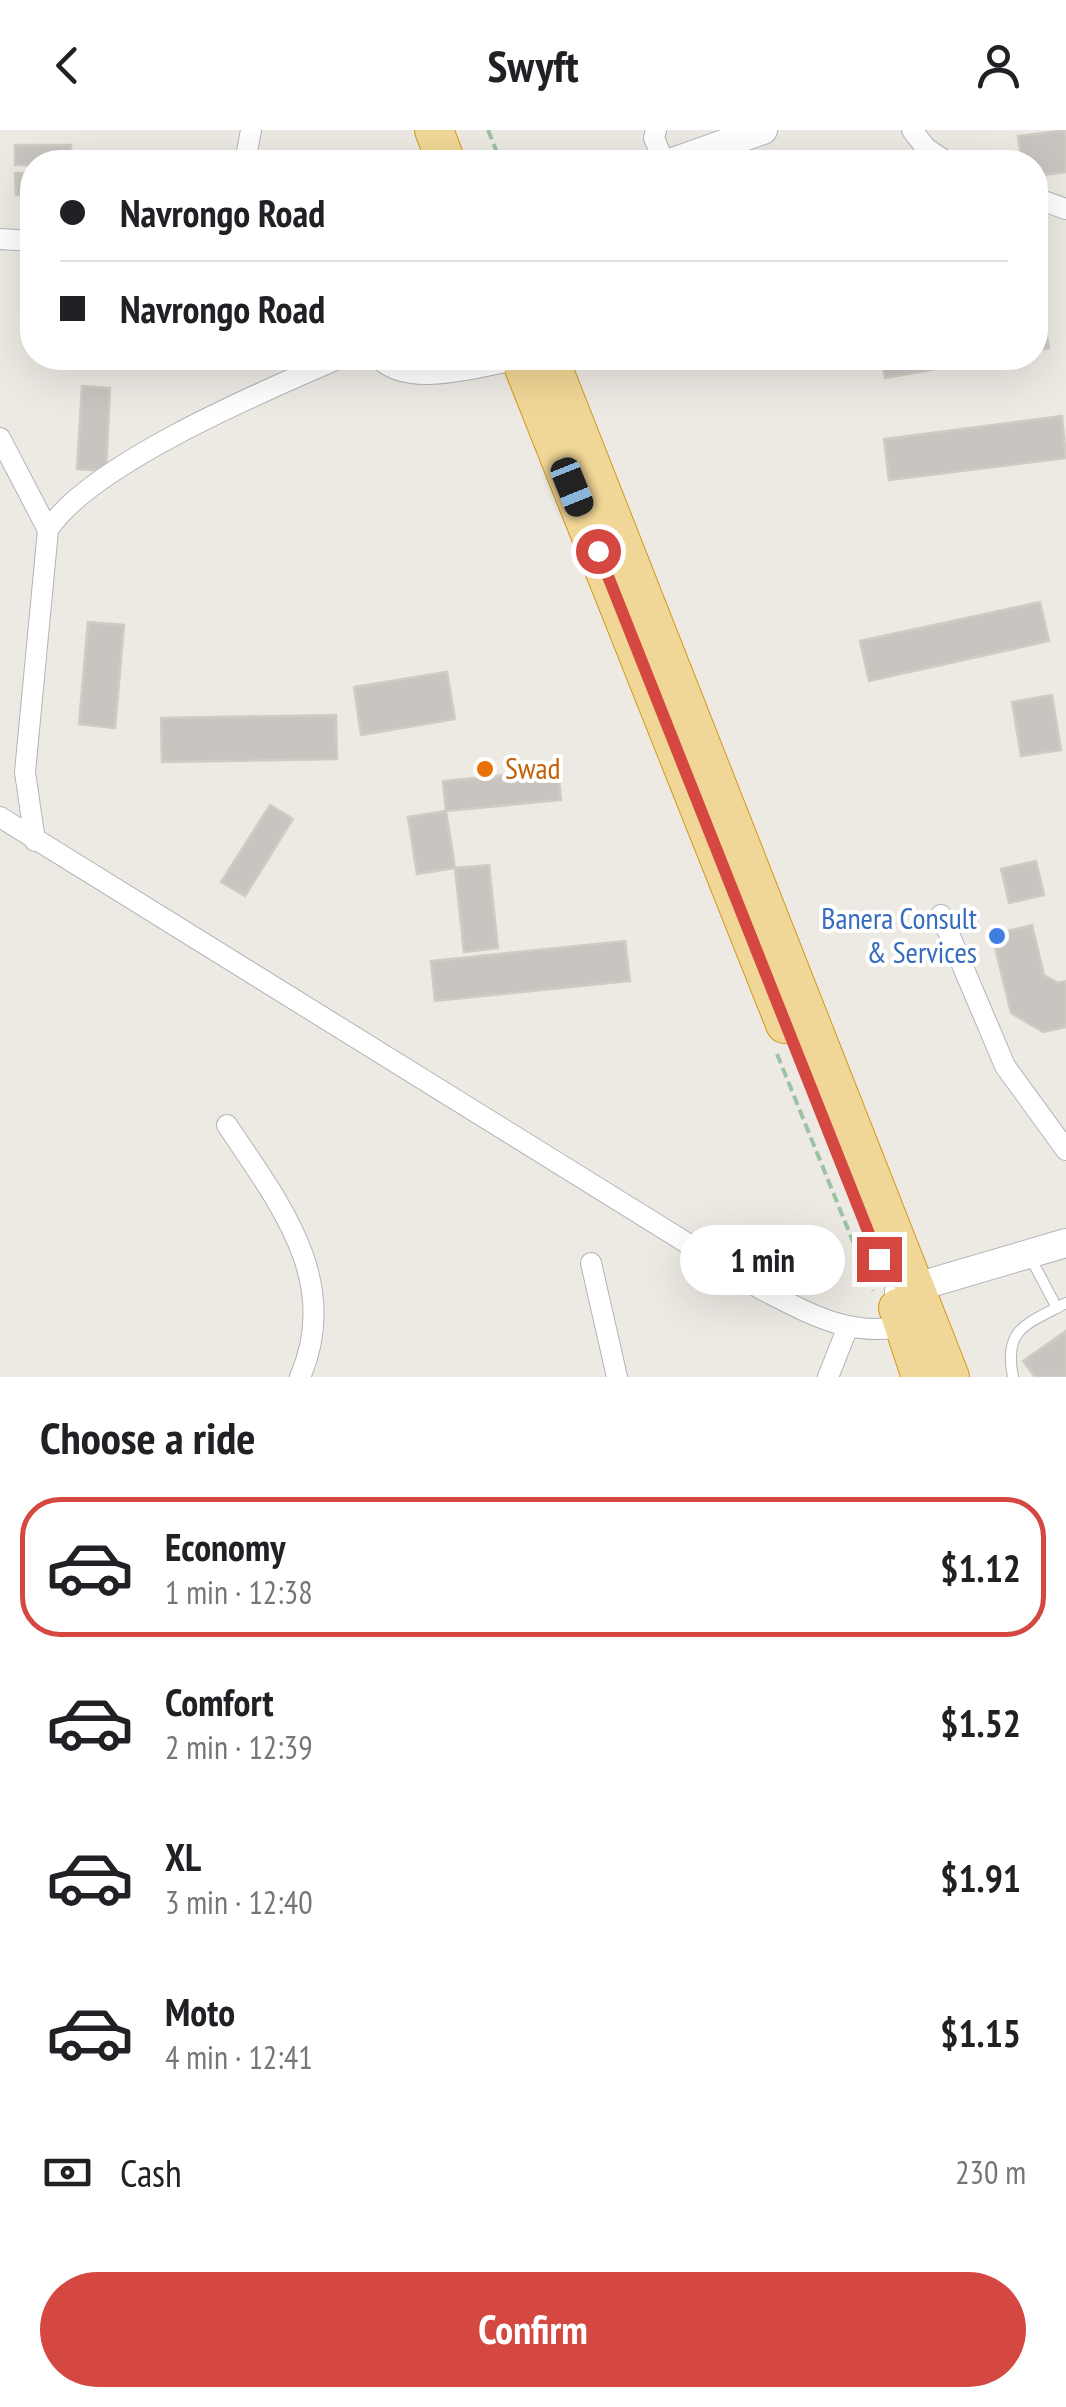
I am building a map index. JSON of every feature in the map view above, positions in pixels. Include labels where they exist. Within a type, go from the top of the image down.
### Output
[{"type":"highway","points":[[535,370],[911,1307],[950,1377]]},
{"type":"highway","points":[[911,1307],[921,1377]]},
{"type":"street","points":[[708,150],[764,130]]},
{"type":"street","points":[[912,130],[929,150]]},
{"type":"street","points":[[35,841],[25,772],[48,530],[66,507],[106,478],[220,410],[312,370]]},
{"type":"street","points":[[398,370],[444,370]]},
{"type":"street","points":[[0,438],[48,530]]},
{"type":"street","points":[[0,817],[760,1289],[847,1329],[911,1307],[1029,1254],[1066,1244]]},
{"type":"street","points":[[941,914],[1005,1066],[1062,1136]]},
{"type":"street","points":[[227,1125],[271,1192],[304,1255],[317,1305],[314,1345],[300,1377]]},
{"type":"street","points":[[592,1264],[618,1377]]},
{"type":"street","points":[[836,1374],[847,1329]]},
{"type":"lane","points":[[1013,1377],[1007,1350],[1012,1336],[1062,1305],[1029,1254]]},
{"type":"building","points":[[1066,130],[1066,172],[1048,174],[1048,150],[1020,150],[1018,136]]},
{"type":"building","points":[[15,145],[71,145],[71,150],[20,150],[20,165],[15,165]]},
{"type":"building","points":[[15,173],[20,173],[20,195],[16,195]]},
{"type":"building","points":[[883,370],[930,370],[885,378]]},
{"type":"building","points":[[82,386],[110,388],[106,471],[77,469]]},
{"type":"building","points":[[1062,416],[1066,458],[889,480],[884,439]]},
{"type":"building","points":[[1040,602],[1049,641],[869,681],[860,641]]},
{"type":"building","points":[[88,622],[124,625],[115,728],[79,724]]},
{"type":"building","points":[[447,672],[455,719],[361,735],[354,687]]},
{"type":"building","points":[[1052,695],[1061,750],[1021,756],[1012,702]]},
{"type":"building","points":[[336,715],[337,759],[162,762],[161,718]]},
{"type":"building","points":[[558,770],[561,800],[446,811],[443,781]]},
{"type":"building","points":[[270,805],[293,819],[245,896],[221,882]]},
{"type":"building","points":[[446,811],[455,868],[417,874],[408,817]]},
{"type":"building","points":[[1036,861],[1044,895],[1009,903],[1001,869]]},
{"type":"building","points":[[489,865],[498,948],[464,952],[455,868]]},
{"type":"building","points":[[1032,925],[1044,975],[1058,983],[1066,981],[1066,1027],[1043,1032],[1011,1013],[992,935]]},
{"type":"building","points":[[625,941],[630,981],[435,1001],[431,961]]},
{"type":"building","points":[[1066,1331],[1066,1377],[1035,1377],[1023,1361]]},
{"type":"place","name":"Swad","points":[[485,769]]},
{"type":"place","name":"Banera Consult & Services","points":[[997,936]]},
{"type":"route","points":[[598,551],[879,1259]]}]
